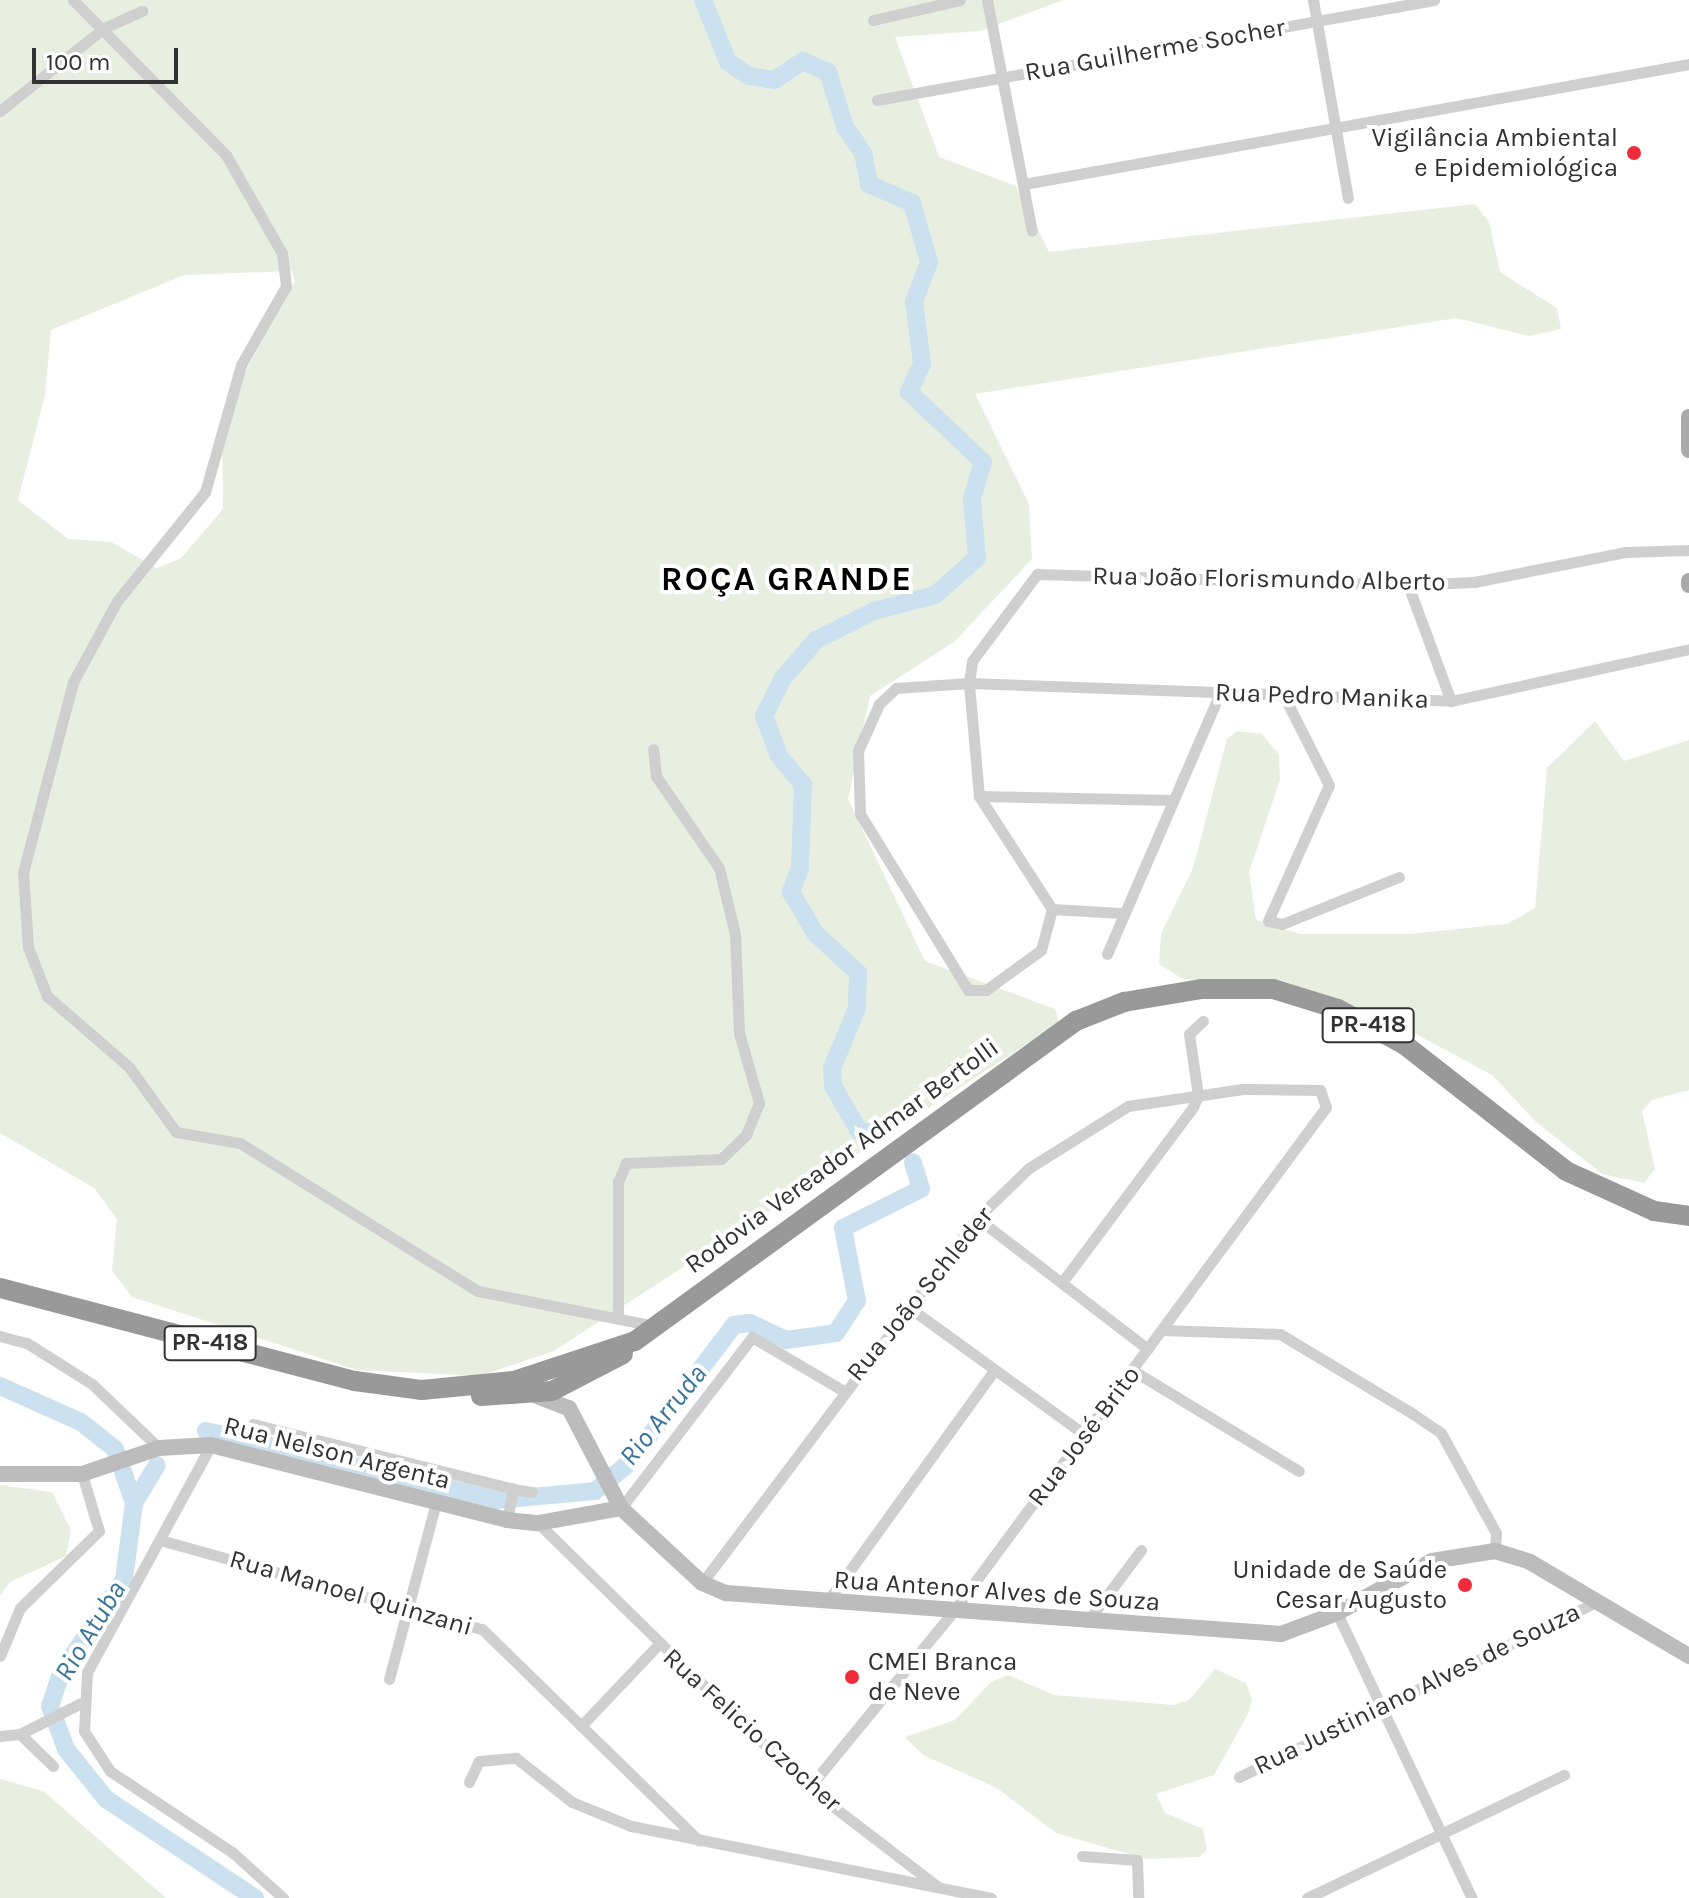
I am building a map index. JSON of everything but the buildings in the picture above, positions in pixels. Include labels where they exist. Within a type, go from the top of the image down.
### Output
[{"type":"highway","name":"Rodovia Vereador Admar Bertolli","points":[[0,1288],[355,1381],[422,1390],[514,1381],[635,1341],[1076,1021],[1124,1002],[1202,989],[1273,989],[1338,1009],[1405,1045],[1566,1171],[1682,1214]]},
{"type":"highway","points":[[422,1390],[534,1396],[573,1384],[635,1341]]},
{"type":"main road","points":[[1689,417],[1689,450]]},
{"type":"main road","points":[[534,1396],[569,1408],[573,1384]]},
{"type":"main road","name":"Rua Antenor Alves de Souza","points":[[569,1408],[621,1508],[702,1583],[726,1593],[952,1613],[1281,1634],[1337,1613],[1432,1561],[1495,1551]]},
{"type":"main road","name":"Rua Nelson Argenta","points":[[0,1474],[88,1472],[159,1448],[211,1445],[507,1520],[538,1523],[621,1508]]},
{"type":"main road","points":[[1495,1551],[1530,1562],[1689,1656]]},
{"type":"street","points":[[73,0],[104,28],[175,110],[226,155],[282,253],[286,286],[241,365],[205,492],[117,601],[73,682],[23,872],[28,947],[47,996],[129,1067],[176,1132],[240,1143],[478,1291],[655,1326]]},
{"type":"street","points":[[873,20],[960,0]]},
{"type":"street","points":[[987,0],[1005,77],[1032,231]]},
{"type":"street","points":[[1313,0],[1348,198]]},
{"type":"street","name":"Rua Guilherme Socher","points":[[877,100],[1434,0]]},
{"type":"street","points":[[0,111],[104,28],[142,11]]},
{"type":"street","points":[[1024,184],[1689,64]]},
{"type":"street","name":"Rua João Florismundo Alberto","points":[[969,683],[972,661],[1037,574],[1408,585],[1474,582],[1625,552],[1689,550]]},
{"type":"street","points":[[1408,585],[1451,701]]},
{"type":"street","name":"Rua Pedro Manika","points":[[1671,656],[1689,641]]},
{"type":"street","name":"Rua Pedro Manika","points":[[1052,909],[1041,950],[986,990],[968,990],[879,851],[860,814],[855,778],[867,727],[896,688],[969,683],[1451,701],[1671,656],[1689,649]]},
{"type":"street","points":[[969,683],[979,796],[1052,909],[1120,913]]},
{"type":"street","points":[[1107,954],[1120,913],[1221,691]]},
{"type":"street","points":[[1283,694],[1329,785],[1268,921],[1282,924],[1399,877]]},
{"type":"street","points":[[618,1318],[618,1182],[636,1157],[721,1159],[746,1135],[759,1103],[739,1033],[735,934],[719,868],[656,776],[653,749]]},
{"type":"street","points":[[979,796],[1172,800]]},
{"type":"street","points":[[1063,1281],[1198,1095],[1189,1034],[1203,1021]]},
{"type":"street","name":"Rua João Schleder","points":[[702,1583],[842,1390],[977,1218],[1083,1128],[1128,1106],[1198,1095],[1300,1086]]},
{"type":"street","name":"Rua José Brito","points":[[809,1788],[952,1613],[1326,1107],[1320,1090],[1300,1086]]},
{"type":"street","points":[[977,1218],[1148,1349]]},
{"type":"street","points":[[907,1306],[993,1372],[1085,1435]]},
{"type":"street","points":[[1162,1330],[1280,1334],[1413,1414],[1441,1433],[1496,1533],[1495,1551]]},
{"type":"street","points":[[0,1336],[27,1343],[92,1384],[159,1448]]},
{"type":"street","points":[[621,1508],[752,1337],[842,1390]]},
{"type":"street","points":[[1132,1370],[1299,1471]]},
{"type":"street","points":[[827,1602],[993,1372]]},
{"type":"street","name":"Rua Nelson Argenta","points":[[253,1424],[532,1492]]},
{"type":"street","points":[[211,1445],[102,1642],[81,1703],[84,1731],[110,1771],[232,1852],[283,1898]]},
{"type":"street","points":[[0,1656],[20,1608],[99,1531],[88,1472]]},
{"type":"street","points":[[507,1520],[513,1489]]},
{"type":"street","points":[[389,1679],[436,1502]]},
{"type":"street","name":"Rua Felicio Czocher","points":[[538,1523],[658,1645],[809,1788],[938,1887],[991,1898]]},
{"type":"street","name":"Rua Manoel Quinzani","points":[[160,1540],[482,1629],[699,1841]]},
{"type":"street","points":[[1087,1622],[1141,1550]]},
{"type":"street","name":"Rua Justiniano Alves de Souza","points":[[1239,1777],[1596,1602]]},
{"type":"street","points":[[1337,1613],[1379,1708],[1472,1898]]},
{"type":"street","points":[[581,1726],[658,1645]]},
{"type":"street","points":[[0,1736],[20,1734],[81,1703]]},
{"type":"street","points":[[20,1734],[53,1766]]},
{"type":"street","points":[[469,1782],[479,1761],[516,1758],[572,1802],[631,1826],[938,1887]]},
{"type":"street","points":[[1307,1898],[1564,1775]]},
{"type":"street","points":[[1082,1856],[1137,1860],[1138,1898]]},
{"type":"green space","points":[[0,0],[1063,0],[981,31],[895,37],[939,157],[1016,186],[1049,252],[1475,204],[1489,222],[1500,272],[1557,308],[1561,329],[1529,336],[1456,318],[975,394],[1029,504],[1032,559],[954,642],[870,696],[848,799],[925,961],[1055,1009],[1059,1023],[554,1351],[480,1376],[357,1370],[132,1297],[112,1271],[117,1219],[94,1188],[0,1133]],"holes":[[[292,271],[295,281],[222,414],[223,509],[181,558],[157,568],[111,542],[68,539],[18,500],[45,395],[51,330],[184,275]]]},
{"type":"green space","points":[[1595,721],[1624,761],[1689,740],[1689,1090],[1652,1100],[1642,1111],[1655,1169],[1644,1183],[1602,1174],[1535,1121],[1492,1075],[1399,1025],[1296,992],[1183,979],[1159,964],[1161,934],[1193,868],[1227,739],[1237,731],[1262,734],[1279,755],[1280,780],[1249,872],[1256,920],[1300,934],[1409,934],[1507,924],[1535,908],[1547,768]]},
{"type":"green space","points":[[0,1485],[52,1492],[71,1530],[66,1556],[10,1582],[0,1596]]},
{"type":"green space","points":[[1215,1669],[1246,1683],[1252,1701],[1247,1716],[1214,1775],[1156,1794],[1165,1813],[1203,1829],[1207,1850],[1199,1857],[1146,1859],[1056,1833],[997,1788],[923,1755],[905,1737],[955,1720],[991,1682],[1008,1675],[1054,1695],[1173,1705],[1189,1700]]},
{"type":"green space","points":[[0,1779],[43,1791],[166,1898],[0,1898]]},
{"type":"waterway","name":"Rio Arruda","points":[[703,0],[728,62],[749,76],[774,80],[803,61],[828,72],[845,127],[863,153],[869,184],[912,203],[929,262],[914,302],[922,364],[909,392],[983,462],[972,499],[977,558],[935,595],[874,611],[816,640],[783,678],[764,716],[779,756],[803,785],[800,868],[791,892],[815,933],[858,973],[857,1008],[832,1068],[833,1086],[859,1131],[876,1133]]},
{"type":"waterway","name":"Rio Arruda","points":[[206,1431],[497,1500],[595,1491],[629,1463],[734,1325],[750,1323],[786,1340],[836,1333],[857,1301],[843,1228],[921,1189],[913,1162]]},
{"type":"waterway","name":"Rio Atuba","points":[[0,1386],[81,1422],[115,1449],[134,1503],[124,1579],[61,1673],[50,1706],[66,1749],[106,1799],[255,1898]]},
{"type":"waterway","name":"Rio Arruda","points":[[134,1503],[157,1465]]},
{"type":"place","name":"Vigilância Ambiental e Epidemiológica","points":[[1634,153]]},
{"type":"place","name":"Unidade de Saúde Cesar Augusto","points":[[1465,1585]]},
{"type":"place","name":"CMEI Branca de Neve","points":[[852,1677]]},
{"type":"district","name":"ROÇA GRANDE","points":[[787,580]]}]
